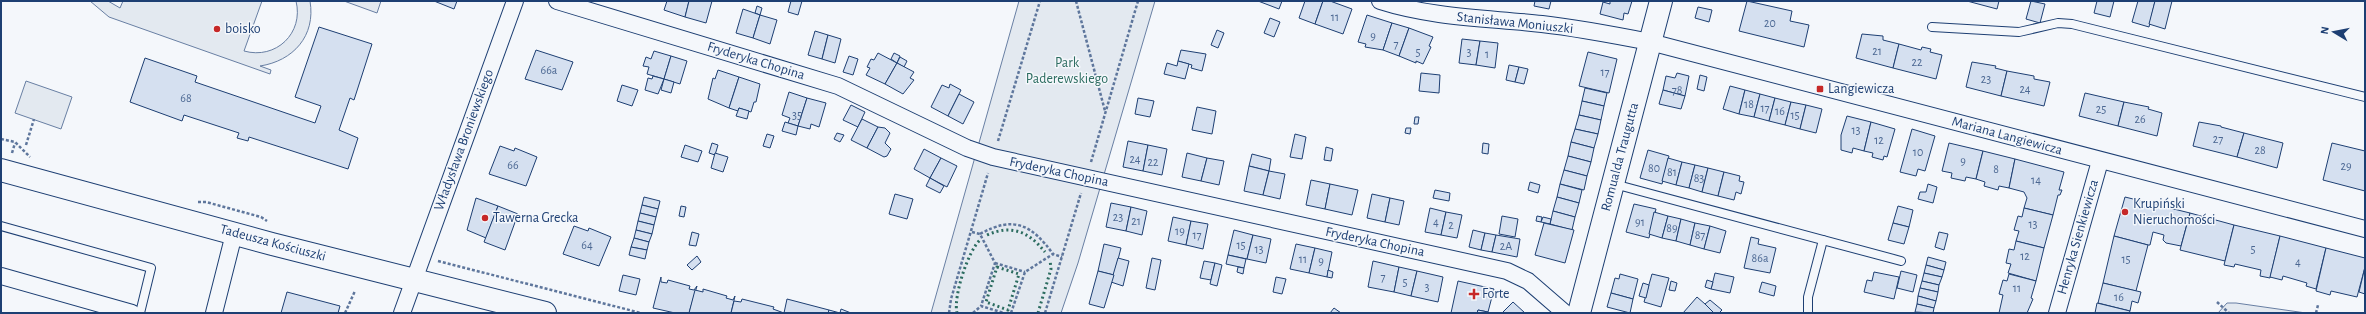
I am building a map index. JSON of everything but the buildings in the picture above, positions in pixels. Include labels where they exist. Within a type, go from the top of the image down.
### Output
[{"type":"street","name":"Władysława Broniewskiego","points":[[402,313],[413,278],[515,1]]},
{"type":"street","name":"Fryderyka Chopina","points":[[557,1],[838,86],[967,148],[993,157],[1507,271],[1528,281],[1565,313]]},
{"type":"street","name":"Stanisława Moniuszki","points":[[1380,1],[1446,16],[1542,24],[1604,33],[1650,42]]},
{"type":"street","name":"Romualda Traugutta","points":[[1579,313],[1661,1]]},
{"type":"street","name":"Mariana Langiewicza","points":[[1650,42],[2100,161],[2365,229]]},
{"type":"street","name":"Henryka Sienkiewicza","points":[[2057,313],[2100,161]]},
{"type":"street","name":"Tadeusza Kościuszki","points":[[1,170],[234,234],[413,278],[545,313]]},
{"type":"street","points":[[214,313],[234,234]]},
{"type":"street","points":[[1,276],[132,313]]},
{"type":"lane","points":[[1932,27],[2019,32],[2058,23],[2072,24],[2365,97]]},
{"type":"lane","points":[[1613,184],[1901,261]]},
{"type":"lane","points":[[1,226],[151,268],[140,313]]},
{"type":"lane","points":[[1808,313],[1808,297],[1823,240]]},
{"type":"path","points":[[1076,1],[1105,112]]},
{"type":"path","points":[[1044,313],[1086,178],[1138,1]]},
{"type":"path","points":[[26,145],[34,119]]},
{"type":"path","points":[[1,139],[15,142]]},
{"type":"path","points":[[972,232],[980,234],[995,226],[1012,224],[1027,227],[1041,237],[1053,254],[1062,257]]},
{"type":"path","points":[[973,313],[981,306],[995,263],[980,234]]},
{"type":"path","points":[[1011,313],[1025,272],[1053,254]]},
{"type":"path","points":[[995,263],[1025,272]]},
{"type":"path","points":[[345,313],[355,291]]},
{"type":"path","points":[[2217,302],[2229,313]]},
{"type":"path","points":[[2316,313],[2318,305]]},
{"type":"path","points":[[981,306],[1004,313]]},
{"type":"green space","points":[[90,1],[108,1],[120,8],[123,1],[262,1],[244,51],[256,53],[277,48],[292,33],[296,24],[296,1],[310,1],[311,14],[306,36],[300,45],[283,59],[260,66],[271,70],[270,74],[109,17]]},
{"type":"green space","points":[[344,1],[381,1],[377,13]]},
{"type":"green space","name":"Park Paderewskiego","points":[[1019,1],[1155,1],[1078,263],[1061,313],[931,313]]},
{"type":"green space","points":[[26,81],[72,97],[61,129],[15,113]]},
{"type":"green space","points":[[2227,303],[2236,303],[2306,313],[2218,313]]},
{"type":"hedge","points":[[987,235],[1004,230],[1019,232],[1033,239],[1045,252]]},
{"type":"hedge","points":[[957,313],[957,296],[962,275],[975,246],[980,240]]},
{"type":"hedge","points":[[1038,313],[1051,269],[1050,260]]},
{"type":"hedge","points":[[997,267],[1019,274],[1008,310],[986,302],[997,267]]},
{"type":"place","name":"boisko","points":[[217,29]]},
{"type":"place","name":"Langiewicza","points":[[1820,89]]},
{"type":"place","name":"Krupiński Nieruchomości","points":[[2125,212]]},
{"type":"place","name":"Tawerna Grecka","points":[[485,218]]},
{"type":"place","name":"Forte","points":[[1474,294]]}]
